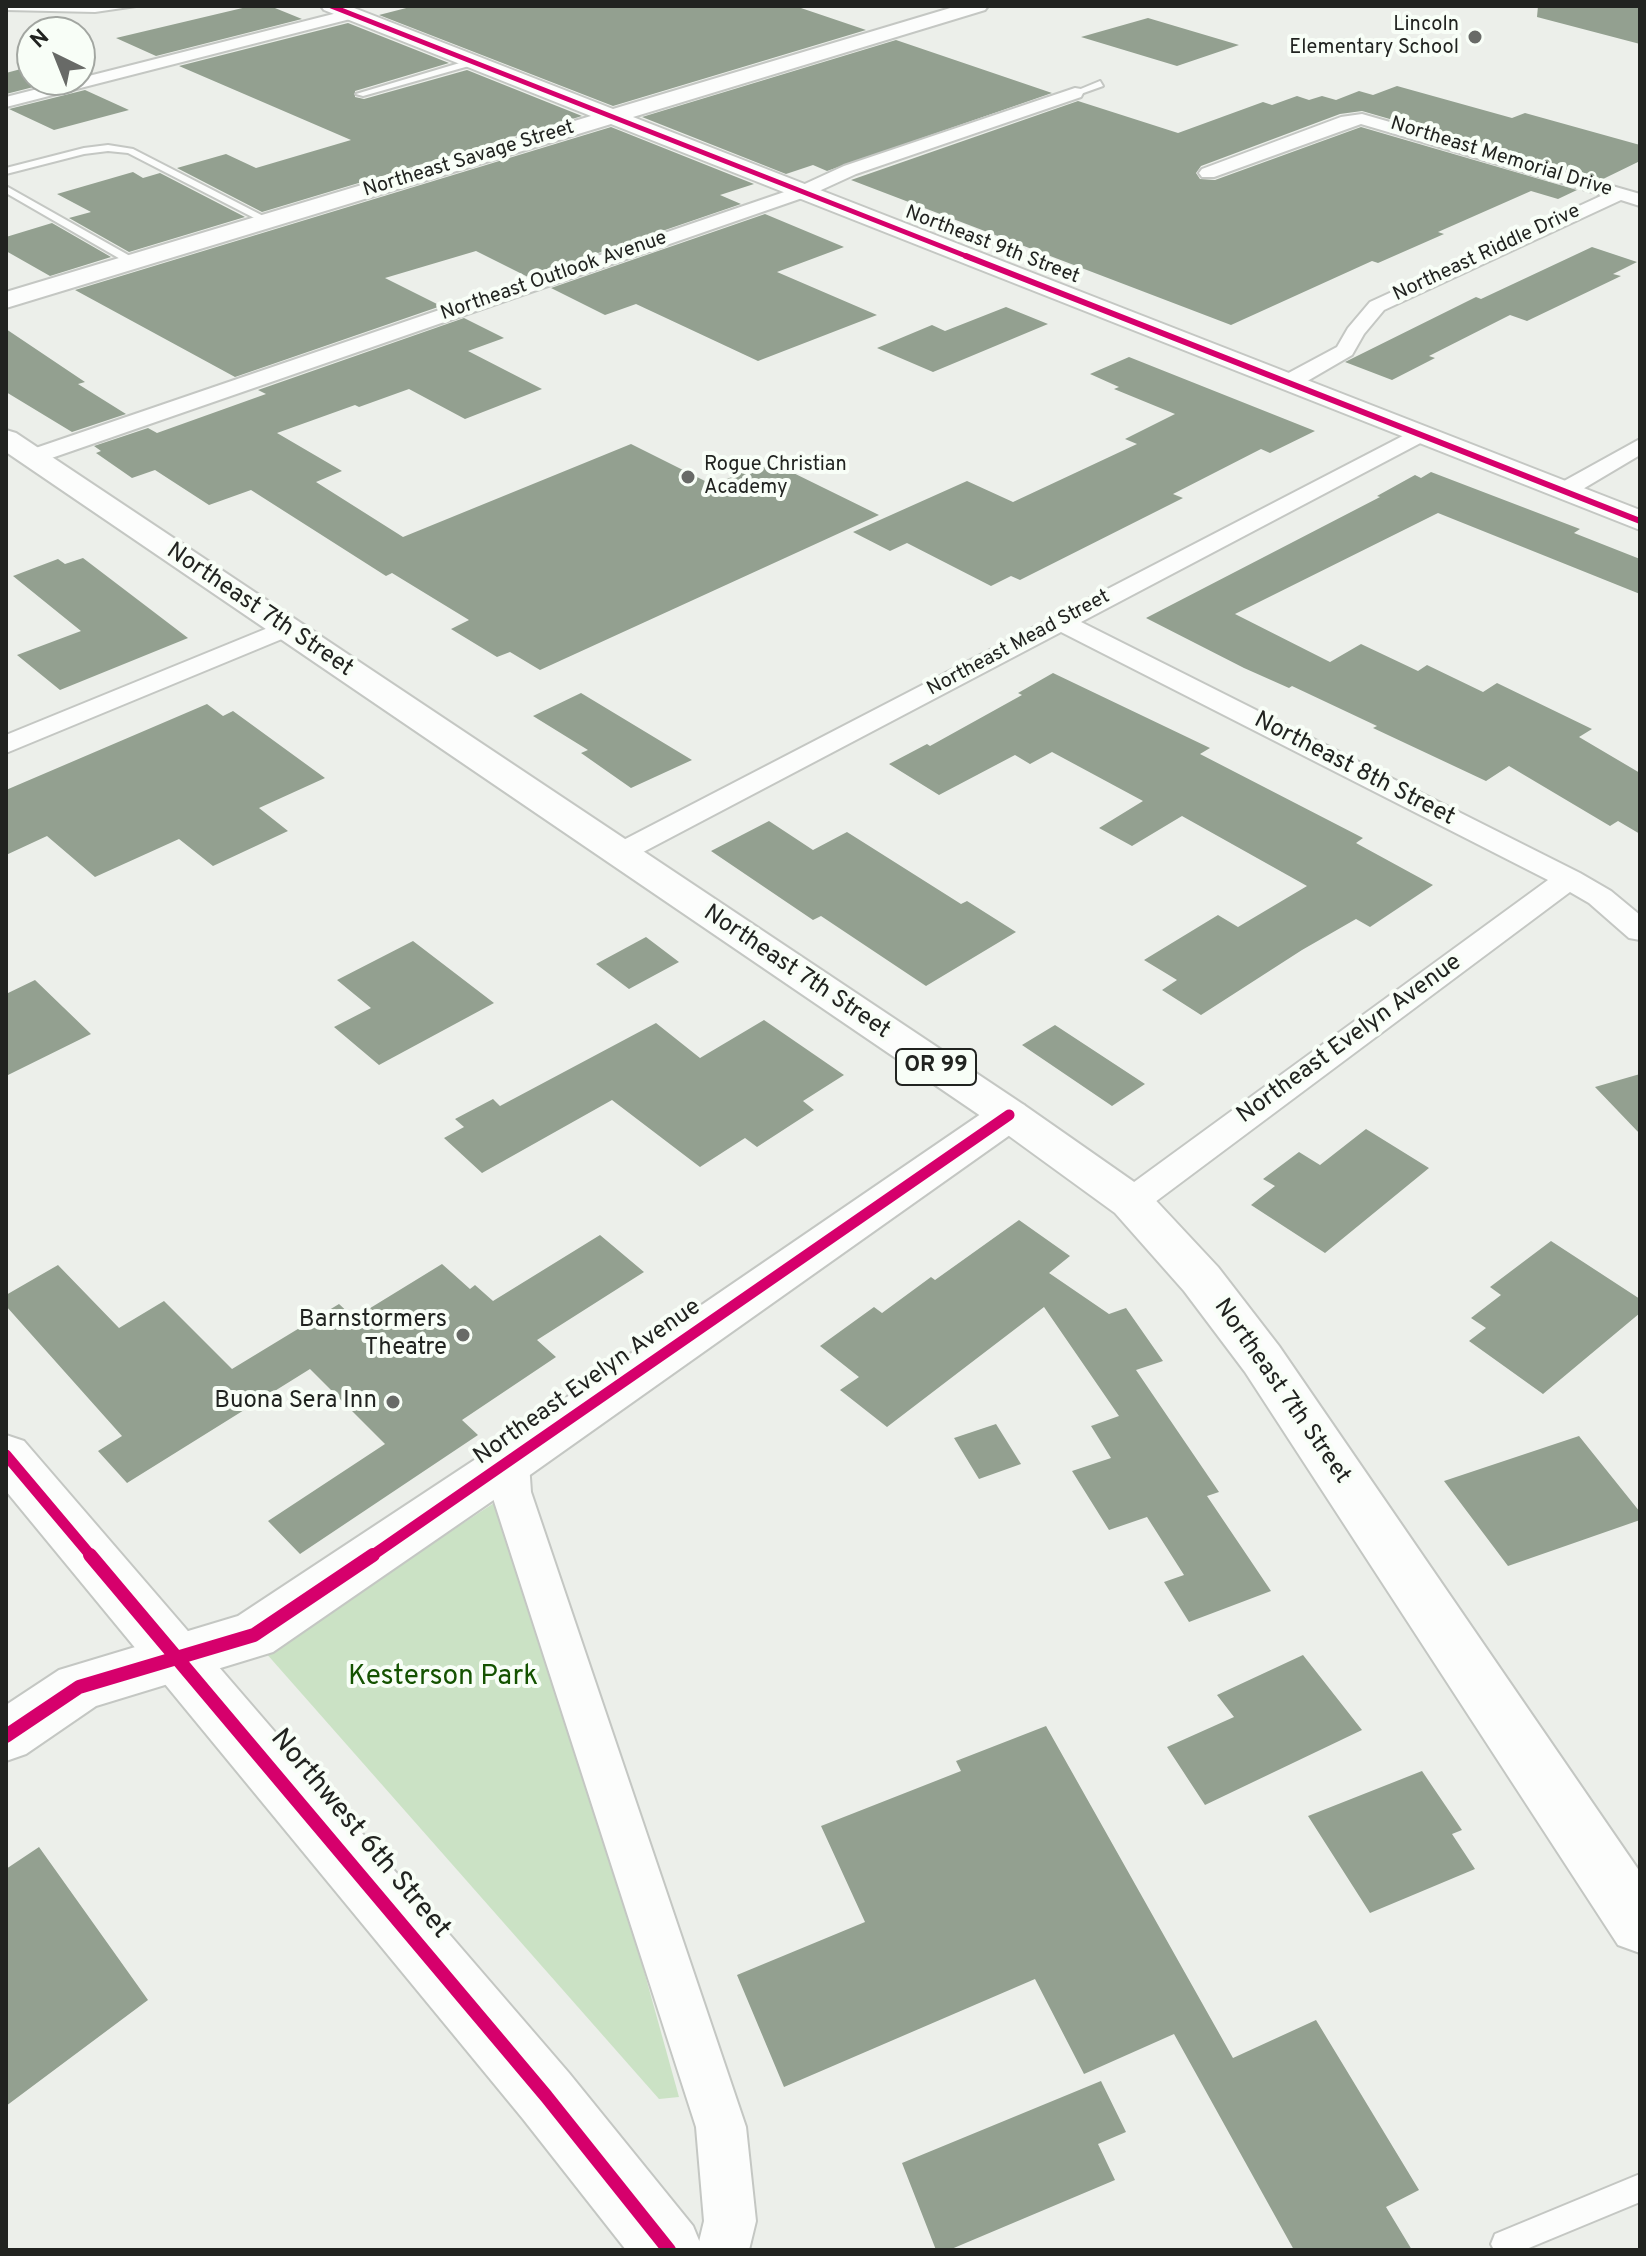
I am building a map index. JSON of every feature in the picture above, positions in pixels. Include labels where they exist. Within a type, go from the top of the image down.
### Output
[{"type":"main road","name":"Northeast Savage Street","points":[[6,300],[978,6]]},
{"type":"main road","name":"Northeast 9th Street","points":[[342,10],[1640,521]]},
{"type":"main road","name":"Northeast 7th Street","points":[[19,448],[1009,1115],[1131,1202],[1201,1279],[1262,1359],[1640,1924]]},
{"type":"main road","name":"Northeast Evelyn Avenue","points":[[6,1736],[79,1687],[254,1635],[509,1463],[1009,1115]]},
{"type":"main road","name":"Northwest 6th Street","points":[[6,1455],[546,2096],[669,2250]]},
{"type":"street","points":[[6,102],[342,10]]},
{"type":"street","name":"Northeast Outlook Avenue","points":[[19,448],[802,192],[850,170],[1075,93]]},
{"type":"street","name":"Northeast Memorial Drive","points":[[1208,173],[1347,121],[1362,119],[1640,200]]},
{"type":"street","name":"Northeast Riddle Drive","points":[[1289,382],[1345,351],[1366,316],[1377,306],[1620,194]]},
{"type":"street","name":"Northeast Mead Street","points":[[618,854],[1420,434]]},
{"type":"street","points":[[1563,491],[1640,446]]},
{"type":"street","name":"Northeast 8th Street","points":[[1061,622],[1569,879],[1600,897],[1640,931]]},
{"type":"street","points":[[6,745],[285,629]]},
{"type":"street","name":"Northeast Evelyn Avenue","points":[[1131,1202],[1569,879]]},
{"type":"street","points":[[509,1463],[511,1492],[721,2127],[730,2221],[723,2250]]},
{"type":"lane","points":[[6,8],[95,10],[132,6]]},
{"type":"lane","points":[[360,94],[473,62]]},
{"type":"lane","points":[[1075,93],[1100,84]]},
{"type":"lane","points":[[6,171],[96,149],[130,151],[268,221]]},
{"type":"lane","points":[[6,189],[133,262]]},
{"type":"lane","points":[[1508,2250],[1505,2244],[1640,2188]]},
{"type":"green space","name":"Kesterson Park","points":[[511,1492],[679,2097],[659,2099],[265,1652]]},
{"type":"building","points":[[251,6],[270,6],[302,19],[156,56],[116,38]]},
{"type":"building","points":[[414,6],[795,6],[866,30],[613,106],[379,15]]},
{"type":"building","points":[[1538,6],[1640,6],[1640,44],[1537,17]]},
{"type":"building","points":[[1148,18],[1239,45],[1177,66],[1081,37]]},
{"type":"building","points":[[348,23],[449,63],[355,91],[355,97],[364,99],[467,70],[582,116],[262,212],[177,168],[226,154],[256,168],[351,140],[179,66]]},
{"type":"building","points":[[896,40],[1052,93],[827,171],[813,165],[786,174],[642,117]]},
{"type":"building","points":[[16,70],[16,91],[6,94],[6,73]]},
{"type":"building","points":[[1397,86],[1512,118],[1525,113],[1640,145],[1640,161],[1601,180],[1362,111],[1340,114],[1201,166],[1196,173],[1200,179],[1215,180],[1361,127],[1577,190],[1558,199],[1531,191],[1438,232],[1444,234],[1378,263],[1372,261],[1231,325],[851,180],[1078,101],[1178,133],[1263,102],[1272,105],[1297,96],[1309,100],[1322,96],[1336,100],[1359,91],[1373,95]]},
{"type":"building","points":[[96,95],[129,110],[54,130],[9,109],[61,96]]},
{"type":"building","points":[[611,127],[754,184],[720,195],[741,204],[528,277],[476,251],[385,278],[441,306],[235,377],[75,290]]},
{"type":"building","points":[[133,172],[143,178],[160,173],[245,217],[129,252],[69,218],[91,212],[57,194]]},
{"type":"building","points":[[765,214],[844,247],[777,272],[877,315],[758,361],[636,304],[605,315],[551,288]]},
{"type":"building","points":[[52,223],[111,257],[50,276],[6,251],[6,237]]},
{"type":"building","points":[[1592,247],[1637,262],[1613,274],[1621,276],[1527,321],[1510,315],[1429,356],[1435,358],[1392,380],[1345,362],[1476,297],[1481,299]]},
{"type":"building","points":[[1006,307],[1048,324],[933,372],[877,348],[932,325],[945,331]]},
{"type":"building","points":[[464,318],[504,338],[468,351],[542,389],[465,419],[409,389],[277,433],[342,471],[316,482],[403,537],[631,444],[713,485],[769,461],[879,515],[540,670],[510,652],[497,657],[451,629],[469,620],[392,573],[386,576],[251,490],[209,505],[155,470],[132,478],[96,453],[101,451],[94,446],[148,428],[157,433],[266,394],[258,390]]},
{"type":"building","points":[[6,329],[85,382],[78,384],[126,414],[72,432],[6,392]]},
{"type":"building","points":[[1129,357],[1315,431],[1270,453],[1261,449],[1173,494],[1183,498],[1020,580],[1011,576],[991,586],[907,543],[890,551],[853,532],[967,481],[1013,502],[1137,444],[1125,439],[1175,414],[1114,389],[1119,387],[1090,374]]},
{"type":"building","points":[[1431,472],[1580,529],[1574,533],[1640,559],[1640,594],[1438,513],[1235,614],[1330,662],[1361,644],[1418,671],[1427,665],[1483,692],[1497,683],[1592,729],[1579,737],[1640,773],[1640,834],[1618,821],[1610,826],[1509,766],[1486,781],[1292,686],[1289,688],[1244,668],[1146,618],[1380,497],[1377,496],[1415,475],[1421,478]]},
{"type":"building","points":[[83,558],[188,638],[60,690],[17,655],[81,631],[13,576],[58,559],[65,564]]},
{"type":"building","points":[[1053,673],[1210,748],[1200,754],[1363,838],[1356,843],[1433,885],[1370,927],[1356,919],[1201,1015],[1162,990],[1177,980],[1144,960],[1218,915],[1238,927],[1307,886],[1182,816],[1132,846],[1099,828],[1143,801],[1052,752],[1030,764],[1015,755],[939,795],[889,764],[927,744],[930,746],[1022,695],[1018,693]]},
{"type":"building","points":[[581,693],[692,760],[631,788],[581,753],[588,750],[533,716]]},
{"type":"building","points":[[207,704],[223,716],[233,711],[325,778],[259,808],[288,831],[213,866],[179,839],[95,877],[47,836],[6,855],[6,790]]},
{"type":"building","points":[[769,821],[813,850],[847,832],[961,904],[967,901],[1016,932],[926,986],[821,916],[813,920],[711,851]]},
{"type":"building","points":[[646,937],[679,962],[629,989],[596,964]]},
{"type":"building","points":[[413,941],[494,1003],[379,1065],[334,1027],[371,1008],[337,980]]},
{"type":"building","points":[[35,980],[91,1034],[6,1076],[6,994]]},
{"type":"building","points":[[764,1020],[844,1075],[803,1101],[814,1110],[757,1147],[745,1138],[700,1167],[612,1100],[482,1173],[444,1138],[464,1127],[455,1119],[493,1099],[500,1106],[656,1023],[700,1058]]},
{"type":"building","points":[[1055,1025],[1145,1084],[1112,1106],[1022,1045]]},
{"type":"building","points":[[1640,1074],[1640,1134],[1595,1087]]},
{"type":"building","points":[[1366,1129],[1429,1168],[1325,1253],[1251,1205],[1275,1186],[1263,1179],[1299,1152],[1320,1165]]},
{"type":"building","points":[[1019,1220],[1070,1256],[1049,1273],[1109,1314],[1126,1308],[1163,1361],[1136,1370],[1219,1492],[1207,1496],[1271,1591],[1189,1622],[1164,1582],[1184,1575],[1147,1517],[1109,1530],[1072,1471],[1111,1458],[1091,1426],[1119,1416],[1044,1307],[887,1427],[840,1390],[859,1377],[820,1346],[874,1307],[882,1313],[931,1277],[935,1280]]},
{"type":"building","points":[[600,1235],[644,1272],[537,1340],[556,1357],[462,1420],[478,1435],[300,1554],[268,1521],[385,1444],[310,1369],[127,1483],[98,1451],[122,1436],[6,1306],[6,1295],[58,1265],[119,1328],[164,1301],[232,1369],[339,1304],[354,1318],[442,1264],[470,1289],[475,1285],[493,1301]]},
{"type":"building","points":[[1551,1241],[1640,1299],[1640,1313],[1543,1394],[1469,1341],[1486,1328],[1471,1318],[1501,1295],[1490,1287]]},
{"type":"building","points":[[996,1424],[1021,1464],[979,1479],[954,1438]]},
{"type":"building","points":[[1579,1436],[1640,1512],[1640,1520],[1508,1566],[1444,1481]]},
{"type":"building","points":[[1303,1655],[1362,1730],[1205,1805],[1167,1747],[1234,1717],[1217,1695]]},
{"type":"building","points":[[1046,1726],[1233,2058],[1316,2020],[1419,2190],[1386,2207],[1412,2250],[1294,2250],[1174,2034],[1084,2074],[1035,1979],[784,2087],[737,1975],[865,1922],[821,1826],[961,1771],[956,1761]]},
{"type":"building","points":[[1422,1771],[1462,1830],[1452,1834],[1475,1869],[1370,1913],[1308,1816]]},
{"type":"building","points":[[39,1847],[148,2000],[6,2106],[6,1869]]},
{"type":"building","points":[[1101,2081],[1126,2132],[1098,2144],[1115,2180],[949,2250],[936,2250],[902,2163]]},
{"type":"cycle path","points":[[331,6],[1640,521]]},
{"type":"cycle path","points":[[6,1736],[79,1687],[254,1635],[509,1463],[1009,1115]]},
{"type":"cycle path","points":[[6,1455],[546,2096],[669,2250]]},
{"type":"place","name":"Lincoln Elementary School","points":[[1475,37]]},
{"type":"place","name":"Rogue Christian Academy","points":[[688,477]]},
{"type":"place","name":"Barnstormers Theatre","points":[[463,1335]]},
{"type":"place","name":"Buona Sera Inn","points":[[393,1402]]}]
